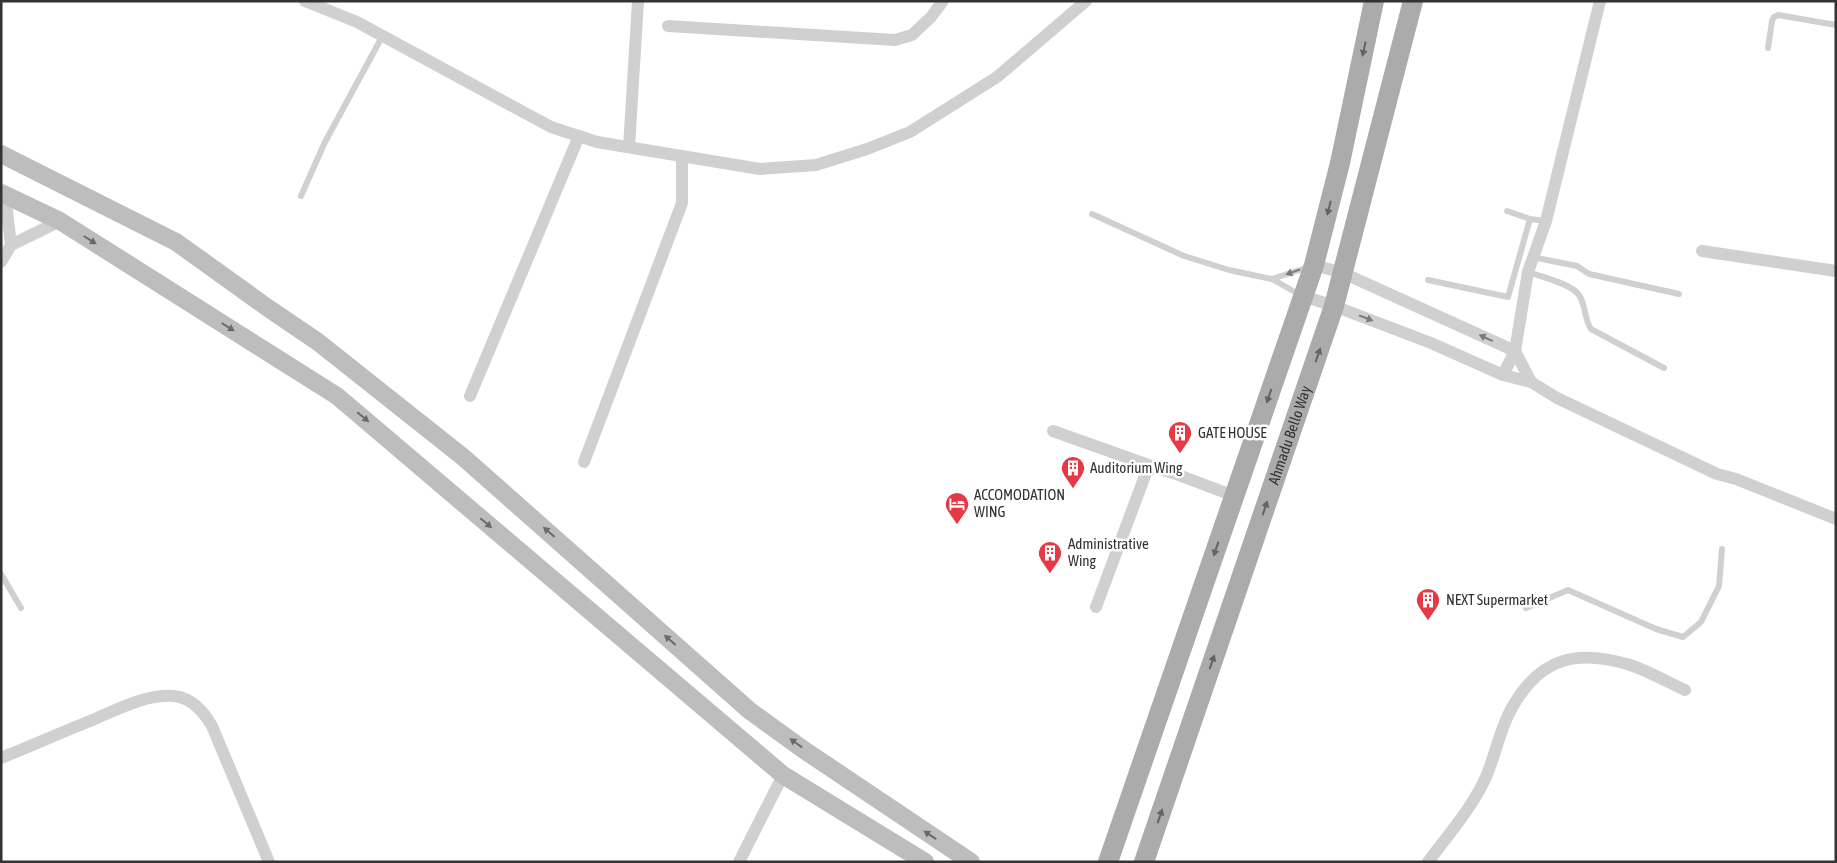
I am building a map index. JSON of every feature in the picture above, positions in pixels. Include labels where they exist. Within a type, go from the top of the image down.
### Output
[{"type":"main road","points":[[1106,860],[1314,265],[1340,163],[1374,1]]},
{"type":"main road","name":"Ahmadu Bello Way","points":[[1144,862],[1334,306],[1414,1]]},
{"type":"street","points":[[305,1],[357,22],[551,127],[597,142],[760,169],[816,165],[867,149],[910,132],[997,78],[1086,1]]},
{"type":"street","points":[[629,147],[638,1]]},
{"type":"street","points":[[931,17],[932,1]]},
{"type":"street","points":[[668,26],[895,40],[912,35],[931,17],[943,1]]},
{"type":"street","points":[[1503,375],[1515,352],[1528,272],[1546,221],[1600,1]]},
{"type":"street","points":[[470,396],[579,136]]},
{"type":"street","points":[[1,154],[176,242],[318,342],[463,457],[750,710],[804,750],[970,862]]},
{"type":"street","points":[[584,462],[682,203],[682,156]]},
{"type":"street","points":[[3,193],[60,221],[337,396],[783,775],[925,862]]},
{"type":"street","points":[[3,193],[11,245]]},
{"type":"street","points":[[1,262],[11,245],[60,221]]},
{"type":"street","points":[[1702,251],[1836,271]]},
{"type":"street","points":[[1314,265],[1343,272],[1515,352],[1531,382]]},
{"type":"street","points":[[1303,296],[1431,343],[1503,375],[1531,382],[1557,398],[1717,474],[1736,479],[1836,519]]},
{"type":"street","points":[[1052,431],[1234,496]]},
{"type":"street","points":[[1096,607],[1146,473],[1154,467]]},
{"type":"street","points":[[1428,862],[1470,804],[1485,779],[1512,707],[1524,689],[1543,670],[1562,660],[1584,657],[1630,665],[1686,690]]},
{"type":"street","points":[[1,758],[140,701],[158,697],[180,698],[192,702],[212,726],[269,862]]},
{"type":"street","points":[[739,862],[783,775]]},
{"type":"lane","points":[[1768,48],[1772,21],[1778,15],[1836,25]]},
{"type":"lane","points":[[301,196],[325,142],[383,36]]},
{"type":"lane","points":[[1507,211],[1530,219],[1546,221]]},
{"type":"lane","points":[[1092,214],[1184,256],[1228,270],[1272,279],[1303,296]]},
{"type":"lane","points":[[1428,280],[1508,297],[1530,219]]},
{"type":"lane","points":[[1532,257],[1577,266],[1590,274],[1679,294]]},
{"type":"lane","points":[[1272,279],[1314,265]]},
{"type":"lane","points":[[1528,272],[1572,288],[1579,294],[1587,323],[1591,329],[1664,368]]},
{"type":"lane","points":[[1526,608],[1568,590],[1656,630],[1683,637],[1702,622],[1720,586],[1722,549]]},
{"type":"lane","points":[[1,574],[21,608]]},
{"type":"place","name":"GATE HOUSE","points":[[1180,454]]},
{"type":"place","name":"Auditorium Wing","points":[[1073,489]]},
{"type":"place","name":"ACCOMODATION WING","points":[[957,525]]},
{"type":"place","name":"Administrative Wing","points":[[1050,574]]},
{"type":"place","name":"NEXT Supermarket","points":[[1428,621]]}]
